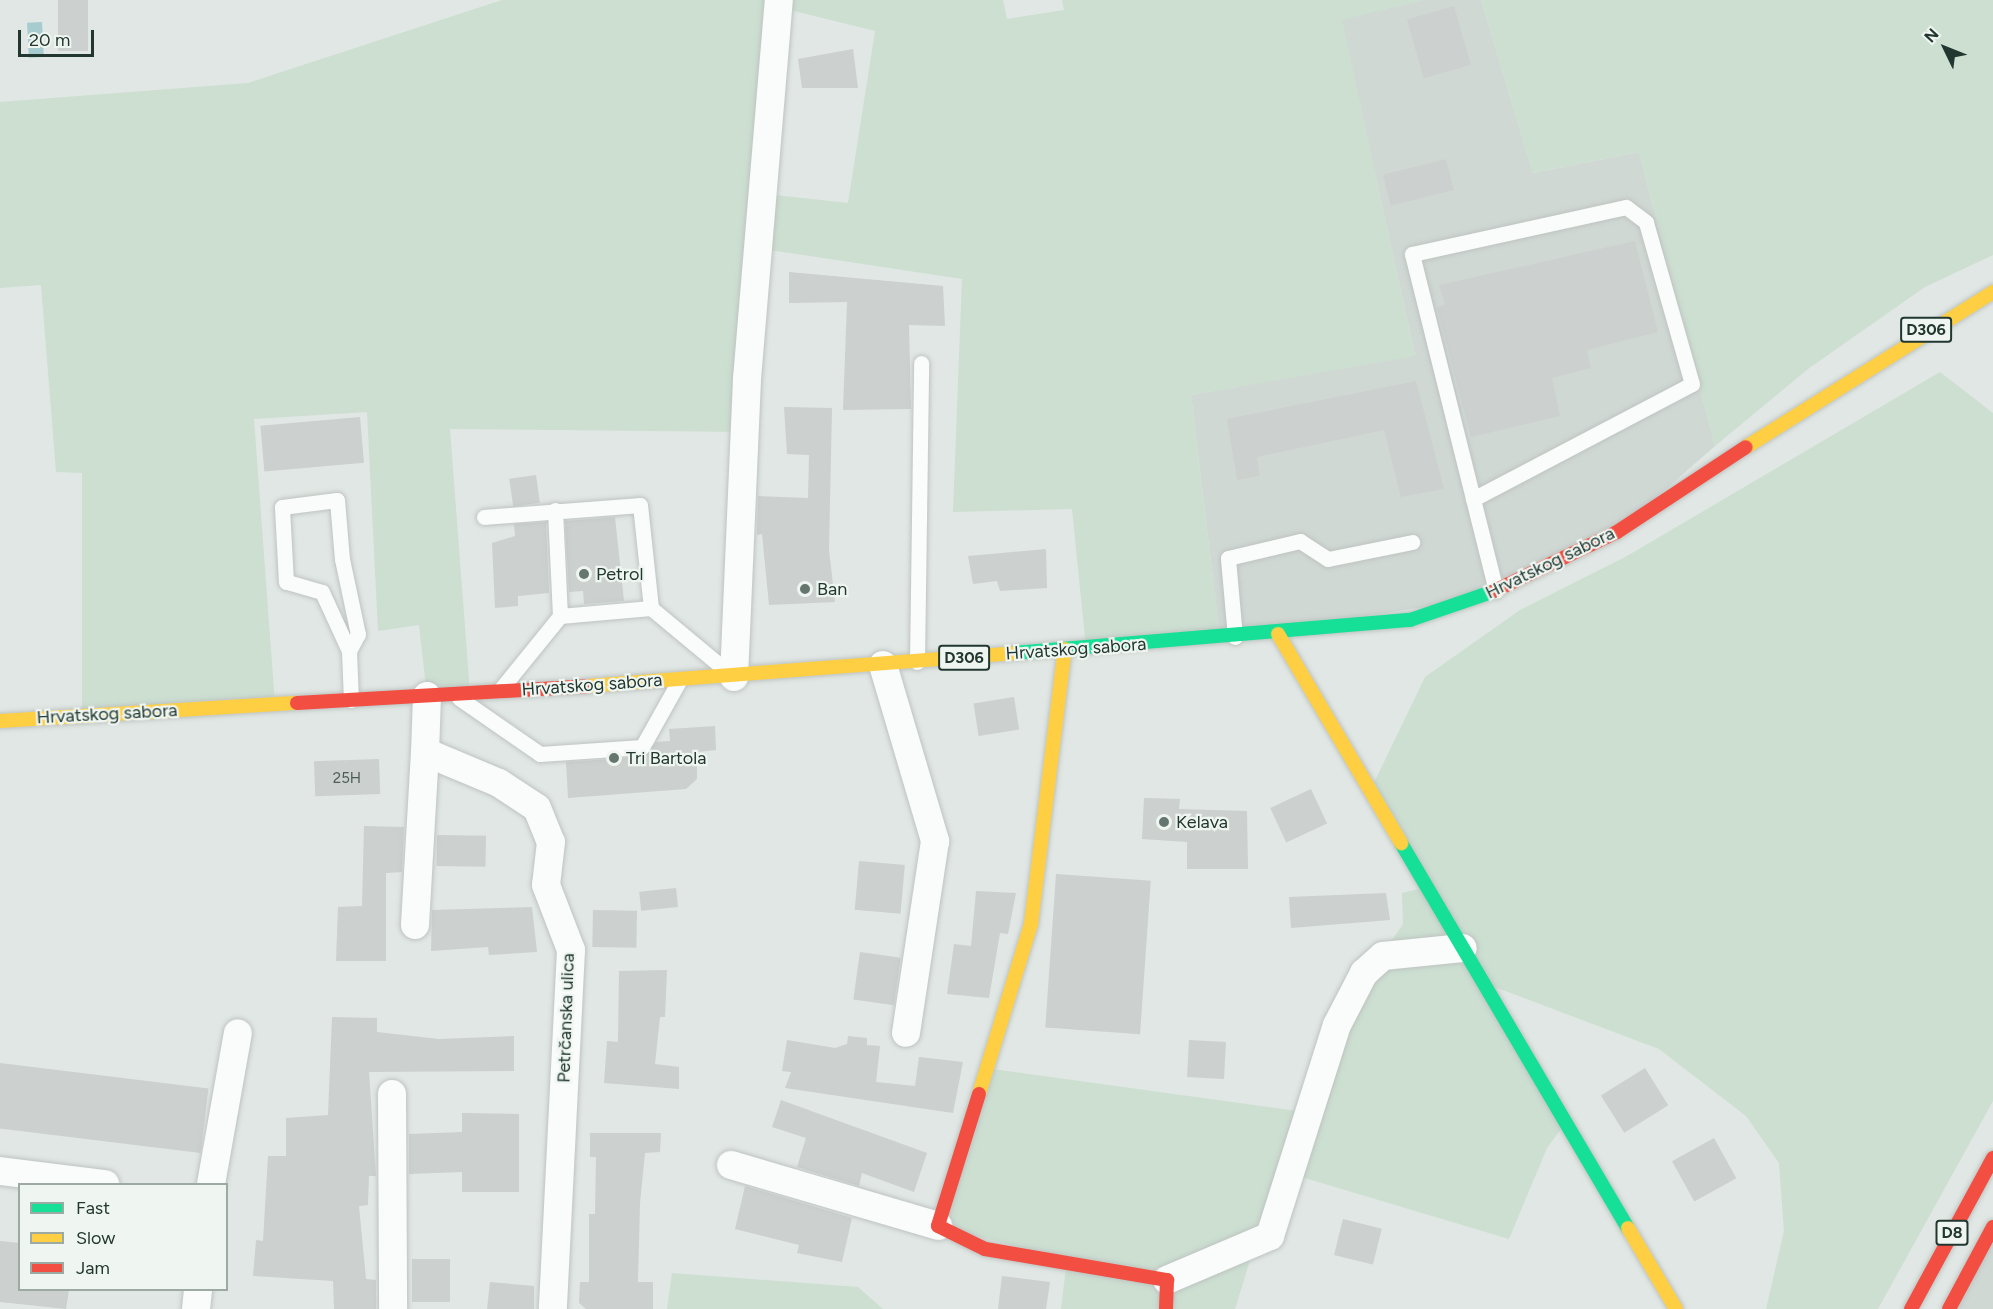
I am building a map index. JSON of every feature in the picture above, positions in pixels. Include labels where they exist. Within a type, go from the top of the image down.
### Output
[{"type":"main road","name":"Hrvatskog sabora","points":[[0,721],[734,677],[1065,649],[1278,634],[1410,620],[1496,591],[1668,501],[1918,335],[1993,292]]},
{"type":"main road","points":[[1278,634],[1676,1309]]},
{"type":"main road","points":[[1065,649],[1031,924],[938,1226],[985,1249],[1067,1258],[1167,1280],[1166,1309]]},
{"type":"main road","name":"D8","points":[[1911,1309],[1993,1158]]},
{"type":"main road","name":"D8","points":[[1949,1309],[1993,1227]]},
{"type":"street","points":[[734,677],[747,379],[779,0]]},
{"type":"street","points":[[883,665],[935,841],[906,1033]]},
{"type":"street","points":[[415,925],[425,752],[440,695]]},
{"type":"street","name":"Petrčanska ulica","points":[[425,752],[499,783],[537,808],[551,842],[546,885],[571,950],[553,1309]]},
{"type":"street","points":[[1167,1280],[1270,1236],[1337,1025],[1364,973],[1383,956],[1463,948]]},
{"type":"street","points":[[211,1183],[238,1033]]},
{"type":"street","points":[[392,1094],[393,1309]]},
{"type":"street","points":[[731,1165],[938,1226]]},
{"type":"street","points":[[0,1172],[89,1183]]},
{"type":"street","points":[[196,1309],[198,1291]]},
{"type":"lane","points":[[1473,499],[1692,384],[1646,222],[1626,207],[1412,254],[1473,499],[1496,591]]},
{"type":"lane","points":[[917,662],[921,363]]},
{"type":"lane","points":[[349,651],[358,634],[342,559],[337,500],[282,507],[286,582],[322,591],[349,651],[351,700]]},
{"type":"lane","points":[[484,517],[640,505],[651,608],[734,677]]},
{"type":"lane","points":[[499,692],[560,616],[555,510]]},
{"type":"lane","points":[[1235,637],[1228,558],[1300,542],[1328,559],[1412,542]]},
{"type":"lane","points":[[560,616],[651,608]]},
{"type":"lane","points":[[440,695],[540,754],[642,747],[680,680]]},
{"type":"shaded area","points":[[1423,0],[1481,0],[1533,173],[1639,152],[1715,446],[1617,532],[1470,600],[1220,638],[1191,395],[1415,355],[1341,19]]},
{"type":"shaded area","points":[[1993,1227],[1993,1309],[1949,1309]]},
{"type":"green space","points":[[502,0],[1003,0],[1007,19],[1064,10],[1062,0],[1423,0],[1342,20],[1415,356],[1191,395],[1220,638],[1086,648],[1072,509],[953,512],[962,279],[757,248],[746,432],[450,429],[470,693],[427,696],[419,625],[378,631],[367,412],[254,419],[275,704],[82,716],[82,473],[56,472],[41,285],[0,288],[0,102],[248,83]],"holes":[[[778,7],[875,31],[848,203],[766,194]]]},
{"type":"green space","points":[[1481,0],[1993,0],[1993,255],[1925,287],[1808,369],[1715,446],[1639,152],[1533,173]]},
{"type":"green space","points":[[1940,372],[1993,413],[1993,1101],[1878,1309],[1766,1309],[1784,1231],[1779,1163],[1746,1116],[1659,1049],[1484,983],[1566,1122],[1547,1148],[1509,1239],[1278,1170],[1235,1309],[1061,1309],[1067,1259],[938,1226],[985,1068],[1311,1113],[1346,1007],[1403,924],[1402,893],[1427,887],[1370,791],[1425,677],[1520,610],[1627,556]]},
{"type":"green space","points":[[672,1273],[858,1287],[883,1309],[667,1309]]},
{"type":"water","points":[[42,22],[44,57],[29,58],[27,23]]},
{"type":"building","points":[[58,0],[88,0],[88,51],[58,51]]},
{"type":"building","points":[[1454,6],[1471,65],[1424,78],[1407,20]]},
{"type":"building","points":[[853,49],[858,88],[802,88],[798,59]]},
{"type":"building","points":[[1446,159],[1454,190],[1391,206],[1383,175]]},
{"type":"building","points":[[1635,241],[1658,332],[1587,350],[1591,368],[1552,378],[1560,416],[1471,437],[1437,307],[1445,305],[1439,285]]},
{"type":"building","points":[[789,272],[943,286],[945,326],[909,325],[911,409],[843,410],[847,302],[789,303]]},
{"type":"building","points":[[1416,381],[1444,489],[1401,497],[1384,430],[1257,457],[1260,476],[1237,480],[1227,419]]},
{"type":"building","points":[[784,407],[832,408],[829,550],[835,602],[769,605],[762,534],[757,535],[758,496],[808,498],[809,455],[787,454]]},
{"type":"building","points":[[360,417],[364,463],[264,472],[260,426]]},
{"type":"building","points":[[536,475],[540,503],[513,506],[509,479]]},
{"type":"building","points":[[615,517],[624,601],[584,604],[583,591],[569,592],[565,521]]},
{"type":"building","points":[[546,522],[549,593],[518,596],[518,606],[495,608],[492,543],[515,536],[514,524]]},
{"type":"building","points":[[1046,549],[1047,588],[1000,591],[997,581],[973,584],[968,556]]},
{"type":"building","points":[[1014,697],[1019,730],[979,736],[974,703]]},
{"type":"building","points":[[715,726],[716,750],[697,752],[697,779],[686,789],[568,798],[566,762],[643,757],[656,742],[670,741],[669,729]]},
{"type":"building","points":[[379,759],[380,794],[315,796],[314,761]]},
{"type":"building","points":[[1311,789],[1327,823],[1286,842],[1270,808]]},
{"type":"building","points":[[1144,798],[1180,799],[1179,809],[1247,811],[1248,869],[1187,869],[1187,842],[1142,839]]},
{"type":"building","points":[[364,826],[404,827],[402,872],[386,873],[386,961],[336,961],[338,907],[362,906]]},
{"type":"building","points":[[437,835],[486,836],[485,867],[436,866]]},
{"type":"building","points":[[859,861],[905,865],[901,914],[855,910]]},
{"type":"building","points":[[1056,874],[1151,881],[1140,1034],[1045,1028]]},
{"type":"building","points":[[676,888],[678,907],[641,911],[639,892]]},
{"type":"building","points":[[976,891],[1016,893],[1008,934],[1000,933],[989,998],[947,994],[954,944],[971,946]]},
{"type":"building","points":[[1386,893],[1390,920],[1291,928],[1289,897]]},
{"type":"building","points":[[532,907],[537,952],[489,955],[488,947],[431,951],[432,910]]},
{"type":"building","points":[[593,910],[637,911],[636,948],[592,947]]},
{"type":"building","points":[[860,952],[901,958],[894,1005],[853,1000]]},
{"type":"building","points":[[667,970],[665,1017],[660,1017],[655,1064],[679,1067],[679,1089],[604,1083],[607,1041],[618,1042],[619,971]]},
{"type":"building","points":[[332,1017],[377,1018],[377,1032],[439,1039],[514,1036],[514,1071],[369,1072],[376,1176],[369,1176],[368,1205],[359,1206],[366,1279],[376,1280],[376,1309],[334,1309],[333,1281],[253,1276],[256,1240],[263,1241],[268,1156],[286,1156],[286,1118],[328,1115]]},
{"type":"building","points":[[848,1036],[867,1038],[867,1045],[880,1046],[876,1082],[915,1086],[919,1057],[963,1062],[953,1113],[785,1088],[791,1072],[782,1071],[787,1040],[835,1048],[847,1044]]},
{"type":"building","points":[[1189,1040],[1226,1042],[1224,1079],[1187,1077]]},
{"type":"building","points":[[0,1063],[208,1089],[201,1153],[0,1128]]},
{"type":"building","points":[[1645,1068],[1668,1105],[1624,1133],[1601,1096]]},
{"type":"building","points":[[781,1100],[927,1153],[914,1192],[862,1173],[859,1186],[797,1167],[806,1138],[772,1127]]},
{"type":"building","points":[[462,1113],[519,1114],[519,1192],[462,1192],[462,1172],[409,1174],[409,1134],[462,1132]]},
{"type":"building","points":[[590,1133],[661,1133],[660,1152],[645,1153],[640,1203],[638,1282],[653,1282],[653,1309],[586,1309],[579,1303],[580,1282],[589,1282],[589,1214],[595,1214],[596,1157],[590,1157]]},
{"type":"building","points":[[1714,1138],[1736,1178],[1694,1202],[1672,1161]]},
{"type":"building","points":[[745,1186],[852,1218],[842,1262],[797,1253],[799,1245],[735,1229]]},
{"type":"building","points":[[1343,1219],[1382,1229],[1373,1265],[1334,1255]]},
{"type":"building","points":[[0,1241],[18,1243],[18,1291],[69,1291],[66,1309],[0,1302]]},
{"type":"building","points":[[412,1259],[450,1259],[450,1302],[412,1302]]},
{"type":"building","points":[[1002,1276],[1050,1282],[1046,1309],[998,1309]]},
{"type":"building","points":[[490,1282],[534,1286],[534,1309],[487,1309]]},
{"type":"traffic: fast","points":[[1015,653],[1410,620],[1494,591]]},
{"type":"traffic: fast","points":[[1401,843],[1628,1228]]},
{"type":"traffic: slow","points":[[1746,447],[1993,292]]},
{"type":"traffic: slow","points":[[1278,634],[1401,843]]},
{"type":"traffic: slow","points":[[979,1094],[1031,924],[1065,649]]},
{"type":"traffic: slow","points":[[588,686],[1015,653]]},
{"type":"traffic: slow","points":[[0,721],[297,703]]},
{"type":"traffic: slow","points":[[1628,1228],[1676,1309]]},
{"type":"traffic: jam","points":[[1494,591],[1617,532],[1746,447]]},
{"type":"traffic: jam","points":[[297,703],[588,686]]},
{"type":"traffic: jam","points":[[979,1094],[938,1226],[985,1249],[1167,1280],[1166,1309]]},
{"type":"traffic: jam","points":[[1911,1309],[1993,1158]]},
{"type":"traffic: jam","points":[[1949,1309],[1993,1227]]},
{"type":"place","name":"Petrol","points":[[584,574]]},
{"type":"place","name":"Ban","points":[[805,589]]},
{"type":"place","name":"Tri Bartola","points":[[614,758]]},
{"type":"place","name":"Kelava","points":[[1164,822]]}]
